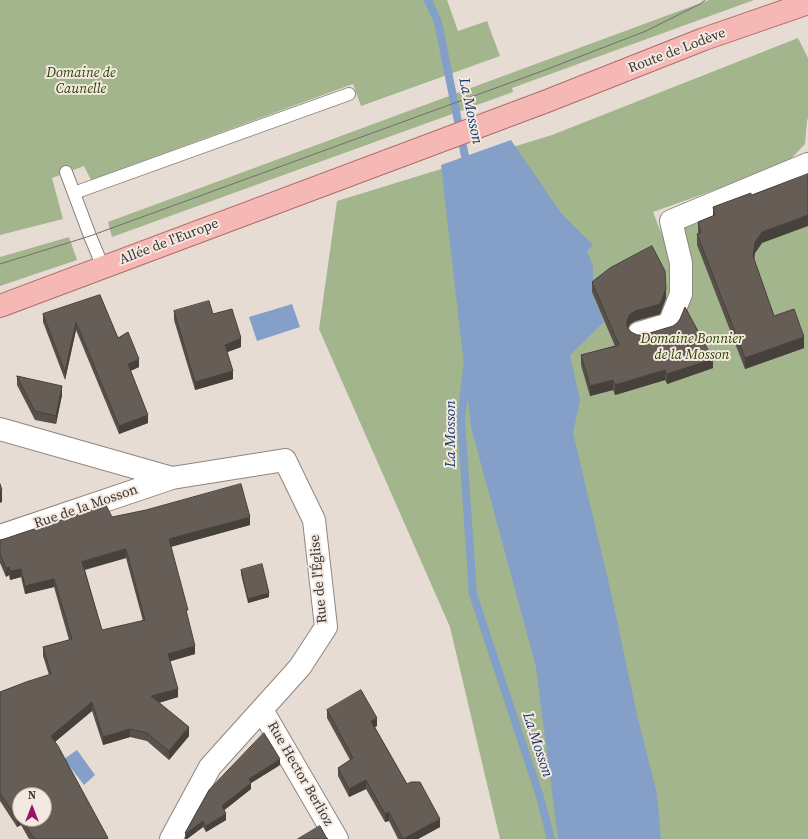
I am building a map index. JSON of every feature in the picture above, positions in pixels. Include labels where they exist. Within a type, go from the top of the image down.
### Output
[{"type":"main road","name":"Route de Lodève","points":[[338,179],[547,101],[704,39],[808,3]]},
{"type":"main road","name":"Allée de l'Europe","points":[[0,306],[338,179]]},
{"type":"street","points":[[639,333],[669,324],[681,294],[681,263],[671,221],[808,164]]},
{"type":"street","points":[[0,429],[172,478]]},
{"type":"street","name":"Rue de l'Église","points":[[171,839],[210,767],[300,668],[326,627],[314,520],[285,460],[172,478]]},
{"type":"street","name":"Rue de la Mosson","points":[[0,536],[172,478]]},
{"type":"street","name":"Rue Hector Berlioz","points":[[262,710],[337,839]]},
{"type":"lane","points":[[74,192],[349,94]]},
{"type":"lane","points":[[66,172],[102,267]]},
{"type":"green space","name":"Domaine de Caunelle","points":[[0,0],[447,0],[458,31],[487,21],[500,56],[361,106],[353,84],[91,180],[84,166],[52,178],[63,219],[0,235]]},
{"type":"green space","points":[[709,0],[754,0],[512,88],[513,92],[112,237],[108,222]]},
{"type":"green space","name":"Domaine Bonnier de la Mosson","points":[[798,38],[808,58],[808,118],[805,144],[785,165],[653,212],[662,235],[808,185],[808,839],[500,839],[450,627],[319,329],[337,201],[552,135]]},
{"type":"green space","points":[[69,237],[77,260],[0,286],[0,257]]},
{"type":"water","points":[[511,140],[561,213],[593,245],[587,251],[593,266],[593,294],[604,322],[570,355],[580,400],[573,433],[610,588],[638,719],[657,794],[661,839],[558,839],[536,667],[471,427],[441,165]]},
{"type":"water","points":[[292,304],[300,327],[257,341],[249,317]]},
{"type":"water","points":[[77,750],[95,775],[84,785],[64,759]]},
{"type":"building","points":[[808,174],[808,215],[762,232],[755,242],[753,256],[774,316],[794,309],[804,337],[745,358],[697,234],[701,233],[698,222],[715,215],[713,207]]},
{"type":"building","points":[[652,246],[665,271],[666,289],[660,304],[635,311],[630,314],[627,320],[627,327],[631,332],[637,335],[643,335],[673,326],[680,319],[685,307],[713,359],[667,374],[665,370],[615,385],[613,380],[590,386],[581,355],[619,345],[592,282],[610,268]]},
{"type":"building","points":[[100,295],[118,338],[128,332],[139,359],[128,364],[148,415],[119,426],[76,322],[65,372],[43,314]]},
{"type":"building","points":[[209,301],[213,314],[232,309],[241,338],[225,345],[233,371],[195,382],[174,311]]},
{"type":"building","points":[[17,376],[62,386],[56,416],[35,411]]},
{"type":"building","points":[[241,484],[250,517],[169,539],[188,610],[186,610],[195,646],[168,654],[178,689],[151,696],[189,727],[169,751],[147,733],[130,729],[103,737],[92,702],[51,736],[58,746],[108,838],[34,839],[27,827],[52,827],[52,787],[12,787],[12,811],[0,793],[0,692],[51,674],[43,647],[72,639],[54,579],[25,586],[21,569],[10,571],[9,567],[6,568],[0,554],[0,540],[106,505],[112,517],[146,510]],"holes":[[[126,549],[145,620],[102,630],[82,562]]]},
{"type":"building","points":[[262,564],[269,593],[248,599],[241,570]]},
{"type":"building","points":[[361,690],[377,718],[371,721],[407,784],[411,782],[420,782],[440,819],[403,839],[389,812],[385,814],[366,780],[349,789],[338,768],[353,758],[327,710]]},
{"type":"building","points":[[264,733],[280,759],[249,779],[251,783],[222,806],[226,814],[206,826],[203,821],[186,834],[185,833],[209,790]]},
{"type":"building","points":[[320,826],[328,839],[298,839]]},
{"type":"waterway","name":"La Mosson","points":[[428,0],[438,22],[467,166]]},
{"type":"waterway","name":"La Mosson","points":[[467,368],[461,420],[473,594],[540,797],[551,839]]},
{"type":"tram line","points":[[0,264],[90,236],[545,70],[646,31],[700,4],[705,0]]}]
